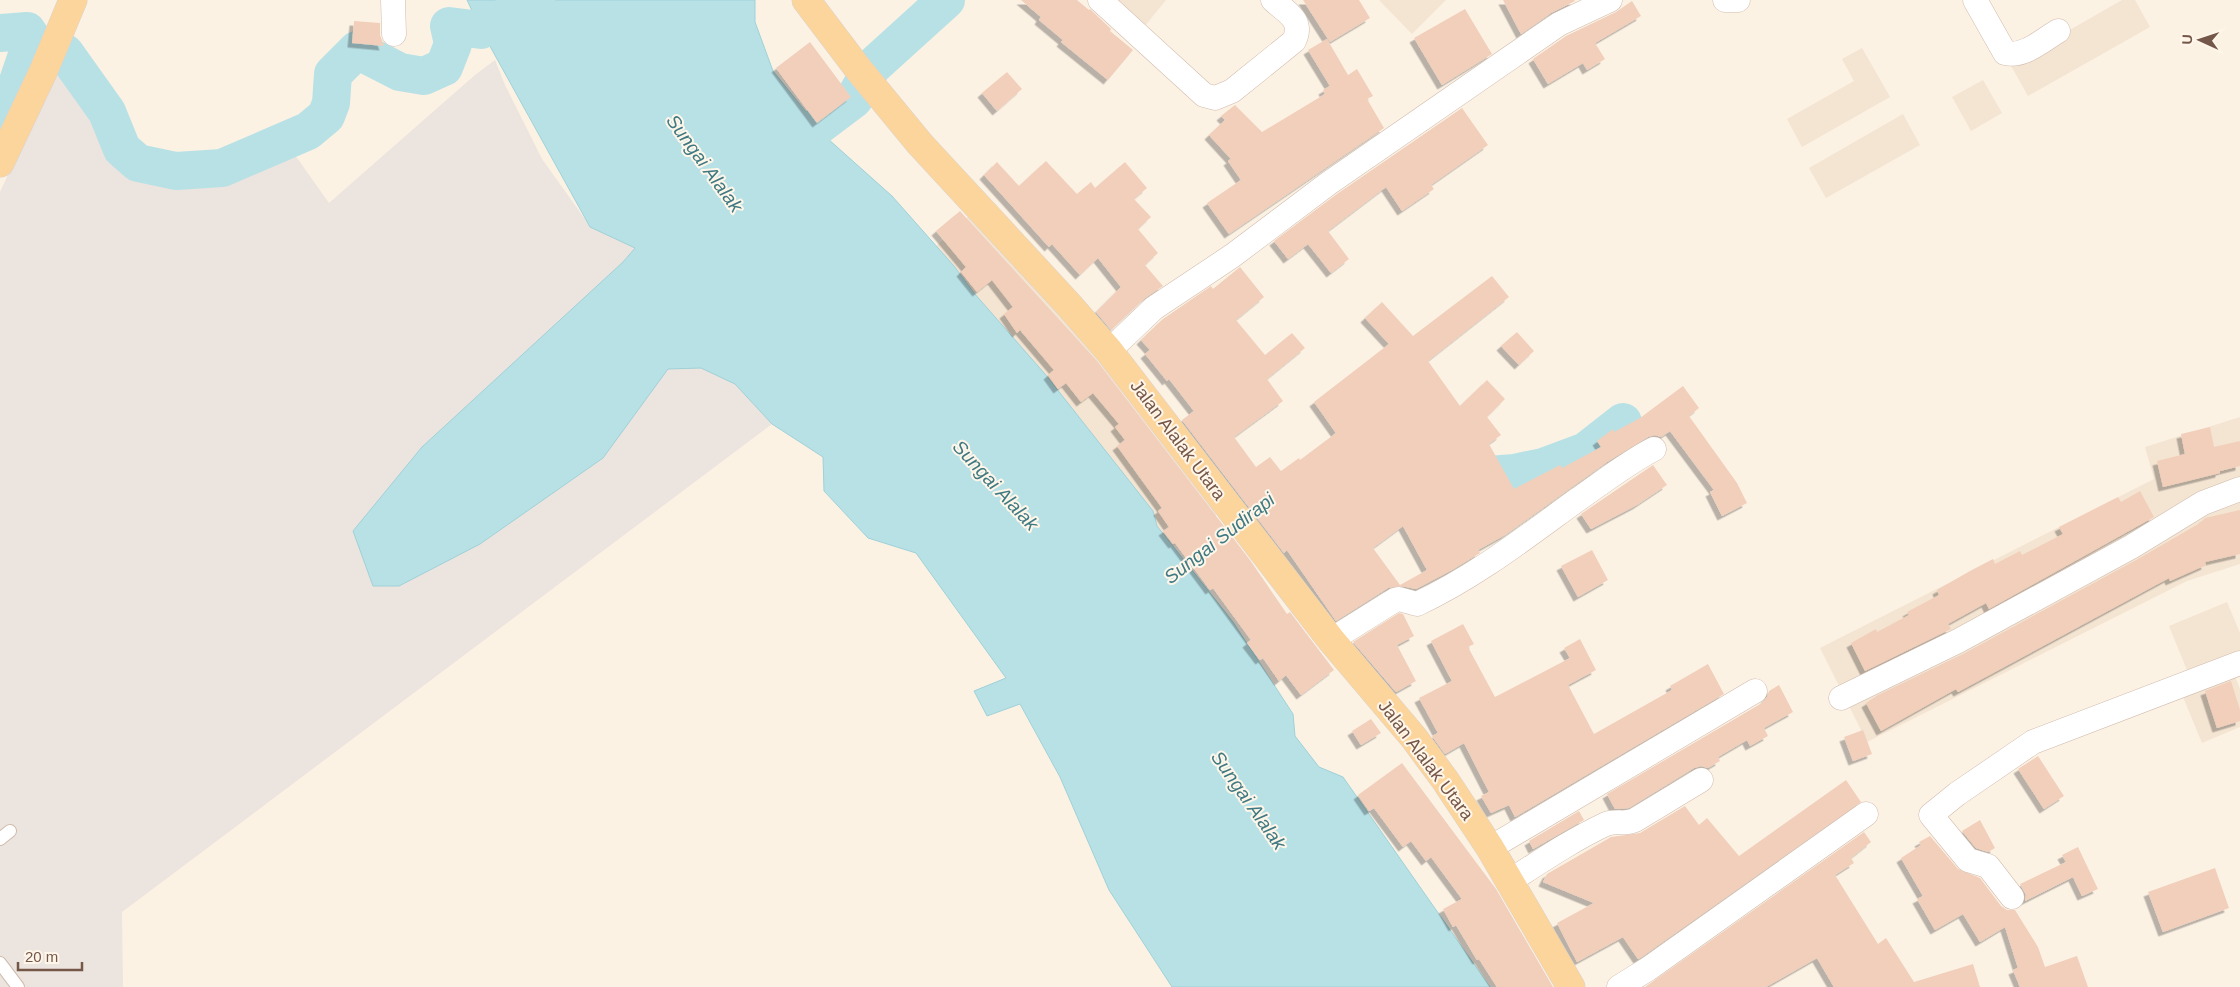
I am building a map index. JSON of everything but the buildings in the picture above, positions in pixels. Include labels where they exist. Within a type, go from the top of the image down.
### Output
[{"type":"main road","points":[[0,163],[43,72],[73,0]]},
{"type":"main road","name":"Jalan Alalak Utara","points":[[806,0],[866,79],[920,144],[1109,351],[1330,640],[1414,738],[1445,780],[1490,848],[1571,987]]},
{"type":"street","points":[[393,0],[394,34]]},
{"type":"street","points":[[1100,0],[1204,95],[1215,98],[1232,91],[1294,41],[1298,32],[1297,22],[1273,0]]},
{"type":"street","points":[[1109,351],[1154,308],[1232,256],[1329,183],[1559,24],[1610,0]]},
{"type":"street","points":[[1725,0],[1738,0]]},
{"type":"street","points":[[1975,0],[2005,53],[2010,54],[2027,50],[2058,31]]},
{"type":"street","points":[[1330,640],[1395,600],[1399,599],[1417,604],[1438,594],[1507,550],[1630,462],[1654,449]]},
{"type":"street","points":[[1841,698],[1967,636],[2131,546],[2204,503],[2240,490]]},
{"type":"street","points":[[2012,897],[1988,866],[1968,860],[1931,815],[1957,794],[2033,742],[2240,663]]},
{"type":"street","points":[[1490,848],[1755,691]]},
{"type":"street","points":[[1510,881],[1559,849],[1607,824],[1616,821],[1629,823],[1636,820],[1701,780]]},
{"type":"street","points":[[1619,987],[1648,970],[1866,814]]},
{"type":"lane","points":[[0,963],[18,987]]},
{"type":"shaded area","points":[[1112,0],[1166,0],[1144,27]]},
{"type":"shaded area","points":[[1379,0],[1446,0],[1412,34]]},
{"type":"shaded area","points":[[2122,0],[2135,0],[2150,27],[2028,96],[2010,64]]},
{"type":"shaded area","points":[[1862,48],[1890,97],[1802,147],[1787,119],[1854,81],[1842,59]]},
{"type":"shaded area","points":[[65,53],[118,162],[156,182],[222,183],[295,155],[329,203],[475,75],[495,60],[505,85],[542,159],[590,226],[635,247],[623,262],[772,424],[122,912],[123,987],[0,987],[0,192]]},
{"type":"shaded area","points":[[1983,80],[2002,113],[1971,131],[1952,97]]},
{"type":"shaded area","points":[[1903,114],[1920,145],[1826,198],[1809,168]]},
{"type":"shaded area","points":[[971,214],[1102,358],[1219,513],[1166,552],[924,257]]},
{"type":"shaded area","points":[[2240,417],[2240,485],[2182,501],[2137,533],[1842,692],[1820,648],[2154,479],[2145,447]]},
{"type":"shaded area","points":[[2240,497],[2240,564],[2187,581],[1867,742],[1848,704],[2195,510]]},
{"type":"shaded area","points":[[2227,602],[2240,633],[2240,655],[2189,675],[2169,626]]},
{"type":"shaded area","points":[[2233,671],[2240,689],[2240,727],[2202,743],[2181,692]]},
{"type":"water","name":"Sungai Alalak","points":[[467,0],[755,0],[755,22],[773,71],[827,138],[892,196],[954,266],[974,293],[1045,374],[1153,511],[1157,526],[1233,622],[1293,714],[1295,736],[1319,767],[1343,777],[1490,987],[1172,987],[1109,890],[1060,777],[1020,704],[987,716],[974,691],[1006,678],[916,553],[868,538],[824,491],[823,457],[772,424],[735,384],[701,368],[668,369],[603,458],[480,544],[399,586],[373,586],[353,531],[422,447],[623,262],[635,248],[590,227],[481,30]]},
{"type":"waterway","points":[[0,33],[27,31],[38,47],[65,53],[107,112],[122,149],[138,163],[176,171],[222,168],[308,131],[326,116],[331,103],[333,74],[357,50],[400,72],[424,76],[444,67],[453,44],[449,26],[481,30],[536,0]]},
{"type":"waterway","points":[[777,157],[854,99],[872,67],[946,0]]},
{"type":"waterway","points":[[0,114],[15,90],[27,55],[38,47]]},
{"type":"waterway","name":"Sungai Sudirapi","points":[[1461,489],[1468,492],[1489,475],[1514,473],[1543,467],[1586,451],[1623,422]]}]
